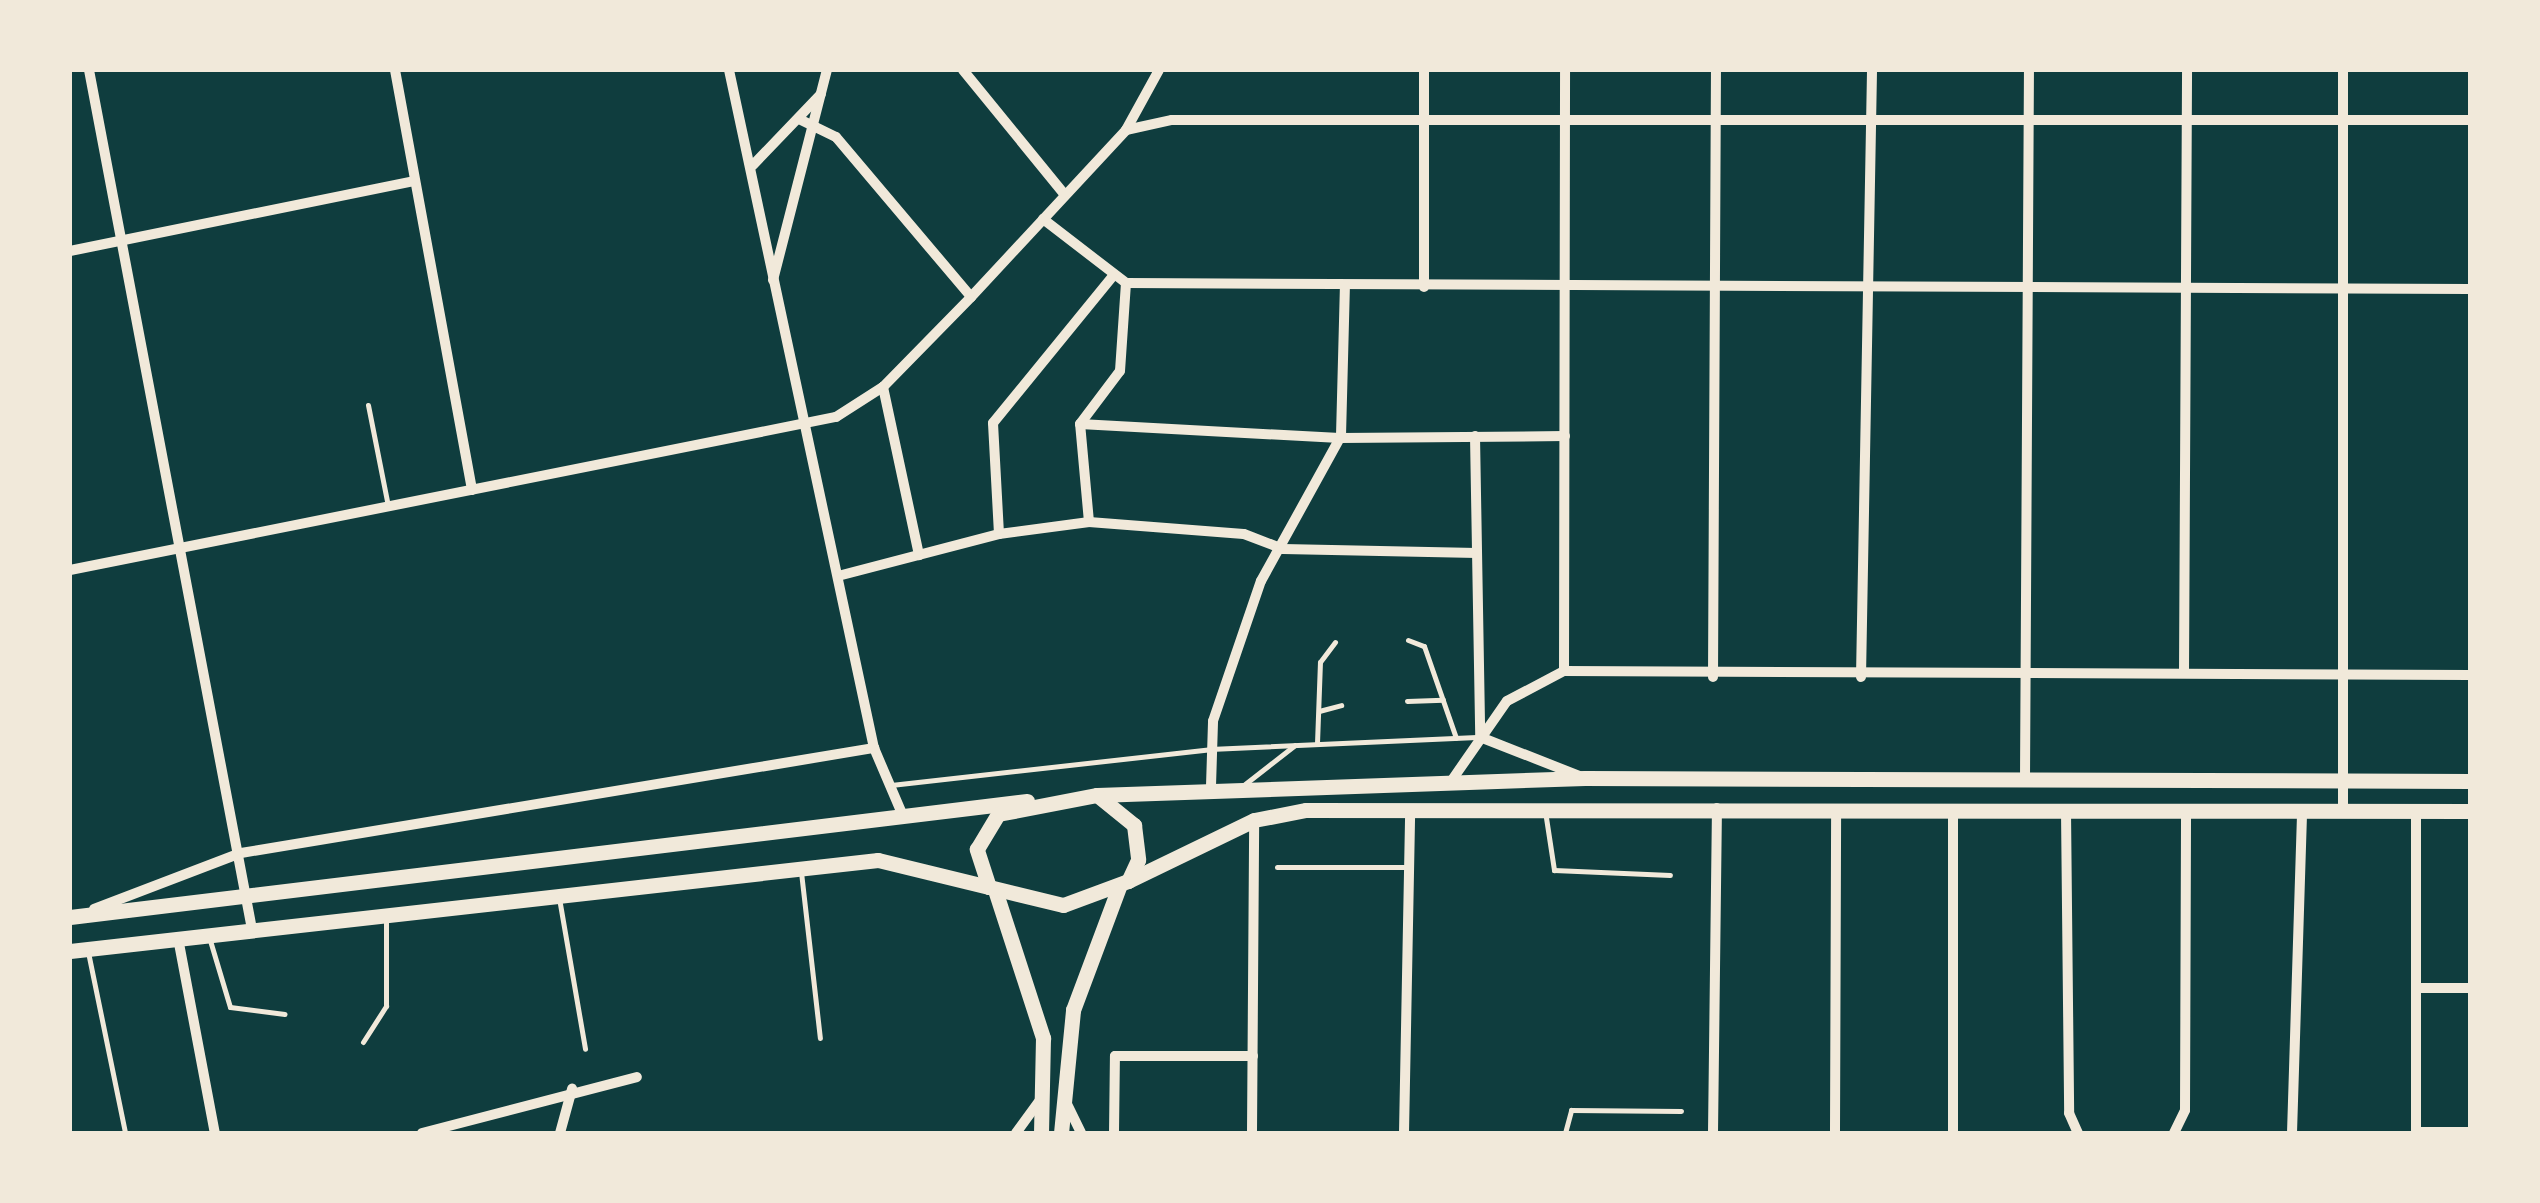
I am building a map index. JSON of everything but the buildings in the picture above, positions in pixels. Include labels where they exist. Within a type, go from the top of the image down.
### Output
[{"type":"main road","points":[[72,917],[1027,801],[1245,784],[1584,778],[2470,780]]},
{"type":"main road","points":[[1061,1133],[1073,1010],[1124,884],[1138,860],[1134,825],[1097,795]]},
{"type":"main road","points":[[1027,801],[983,829],[977,859],[1034,996],[1043,1095],[1041,1133]]},
{"type":"main road","points":[[70,951],[878,860],[1063,905],[1124,884],[1254,820],[1410,808],[2470,811]]},
{"type":"street","points":[[89,70],[118,240],[241,853],[252,928]]},
{"type":"street","points":[[394,70],[472,490]]},
{"type":"street","points":[[729,70],[753,165],[772,285],[874,748],[903,816]]},
{"type":"street","points":[[772,285],[827,70]]},
{"type":"street","points":[[963,70],[1065,196]]},
{"type":"street","points":[[1424,70],[1424,286]]},
{"type":"street","points":[[1564,671],[1565,70]]},
{"type":"street","points":[[1713,677],[1716,70]]},
{"type":"street","points":[[1862,677],[1872,70]]},
{"type":"street","points":[[2025,779],[2030,70]]},
{"type":"street","points":[[2184,672],[2187,70]]},
{"type":"street","points":[[2343,70],[2343,811]]},
{"type":"street","points":[[70,570],[805,426],[883,387],[1126,130],[1155,72]]},
{"type":"street","points":[[753,165],[823,92]]},
{"type":"street","points":[[799,119],[870,171],[971,296]]},
{"type":"street","points":[[1126,130],[1172,120],[2470,120]]},
{"type":"street","points":[[70,251],[415,181]]},
{"type":"street","points":[[1044,219],[1112,277],[1126,283],[2470,289]]},
{"type":"street","points":[[999,534],[994,423],[1112,277]]},
{"type":"street","points":[[1089,522],[1080,424],[1120,371],[1126,283]]},
{"type":"street","points":[[1211,786],[1210,749],[1261,581],[1283,550],[1340,438],[1344,286]]},
{"type":"street","points":[[883,387],[919,554]]},
{"type":"street","points":[[1080,424],[1340,438],[1566,436]]},
{"type":"street","points":[[1476,436],[1480,737]]},
{"type":"street","points":[[838,576],[999,534],[1089,522],[1244,534],[1283,550],[1478,553]]},
{"type":"street","points":[[1452,780],[1480,737],[1526,684],[1564,671],[1713,677],[2026,678],[2184,672],[2470,675]]},
{"type":"street","points":[[1480,737],[1584,778]]},
{"type":"street","points":[[72,917],[241,853],[874,748]]},
{"type":"street","points":[[1404,1133],[1410,808]]},
{"type":"street","points":[[1713,1133],[1717,808]]},
{"type":"street","points":[[1834,1133],[1836,808]]},
{"type":"street","points":[[1953,810],[1953,1133]]},
{"type":"street","points":[[2066,810],[2069,1113],[2078,1133]]},
{"type":"street","points":[[2292,1133],[2302,810]]},
{"type":"street","points":[[2174,1133],[2184,1110],[2186,811]]},
{"type":"street","points":[[2416,811],[2416,1133],[2470,1132]]},
{"type":"street","points":[[1252,1133],[1254,820]]},
{"type":"street","points":[[178,938],[215,1133]]},
{"type":"street","points":[[2416,988],[2470,988]]},
{"type":"street","points":[[1114,1133],[1114,1056],[1253,1056]]},
{"type":"street","points":[[422,1133],[572,1089],[637,1077]]},
{"type":"street","points":[[560,1133],[572,1089]]},
{"type":"street","points":[[1016,1133],[1043,1095]]},
{"type":"street","points":[[1063,1096],[1081,1133]]},
{"type":"lane","points":[[368,405],[388,506]]},
{"type":"lane","points":[[1408,640],[1424,646],[1456,738]]},
{"type":"lane","points":[[1317,743],[1320,662],[1335,642]]},
{"type":"lane","points":[[1407,702],[1443,700]]},
{"type":"lane","points":[[1318,712],[1340,705]]},
{"type":"lane","points":[[888,785],[1210,749],[1480,737]]},
{"type":"lane","points":[[1245,784],[1298,744]]},
{"type":"lane","points":[[1545,808],[1554,870],[1670,875]]},
{"type":"lane","points":[[1277,867],[1408,867]]},
{"type":"lane","points":[[800,869],[820,1038]]},
{"type":"lane","points":[[559,895],[584,1049]]},
{"type":"lane","points":[[364,1042],[386,1006],[386,914]]},
{"type":"lane","points":[[208,934],[230,1007],[285,1014]]},
{"type":"lane","points":[[88,949],[126,1133]]},
{"type":"lane","points":[[1564,1133],[1571,1110],[1681,1112]]}]
